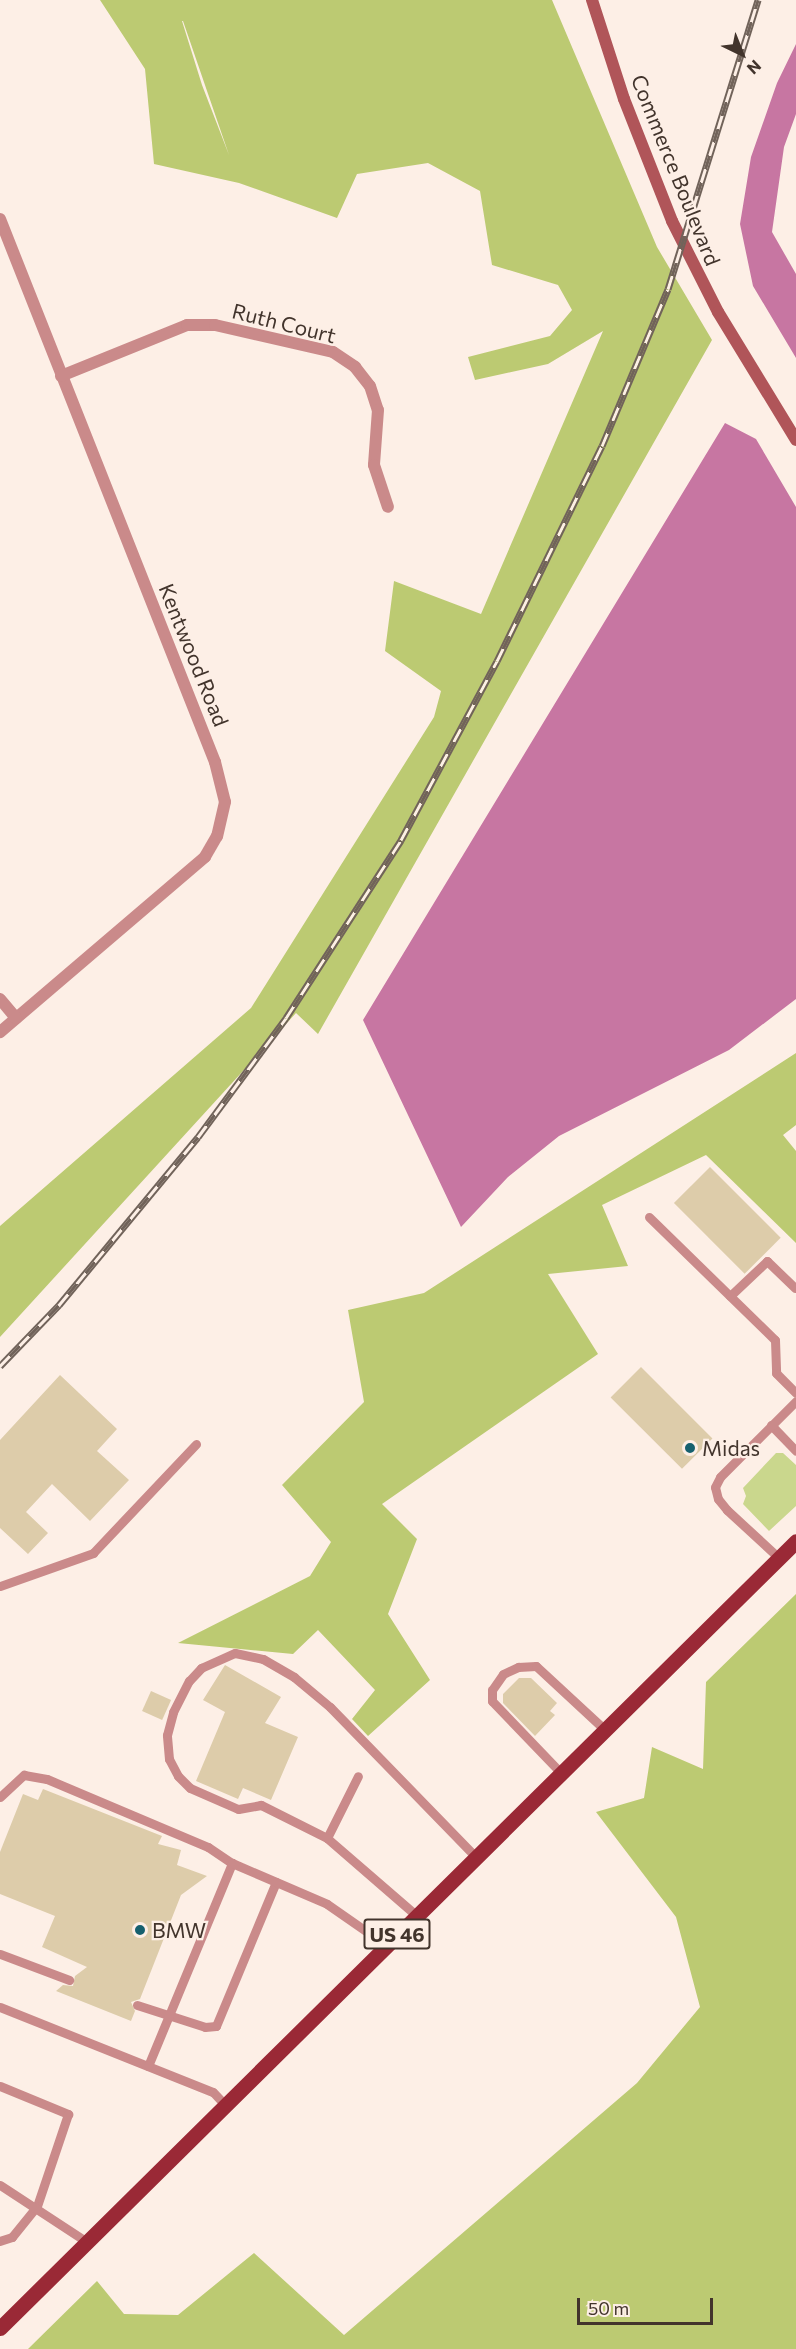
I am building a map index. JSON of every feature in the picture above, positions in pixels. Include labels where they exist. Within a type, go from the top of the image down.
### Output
[{"type":"main road","name":"Commerce Boulevard","points":[[592,0],[624,99],[672,220],[718,312],[771,403],[796,440]]},
{"type":"main road","name":"US 46","points":[[0,2328],[796,1541]]},
{"type":"street","name":"Kentwood Road","points":[[0,219],[215,762],[225,802],[217,836],[205,856],[0,1032]]},
{"type":"street","name":"Ruth Court","points":[[61,376],[188,325],[215,325],[333,352],[355,368],[370,386],[378,410],[374,465],[388,507]]},
{"type":"street","points":[[0,999],[16,1018]]},
{"type":"lane","points":[[649,1217],[775,1340],[776,1373],[796,1393]]},
{"type":"lane","points":[[730,1296],[767,1260],[795,1288]]},
{"type":"lane","points":[[779,1558],[727,1510],[715,1491],[720,1477],[796,1401]]},
{"type":"lane","points":[[771,1425],[796,1451]]},
{"type":"lane","points":[[0,1587],[93,1553],[196,1444]]},
{"type":"lane","points":[[417,1916],[327,1838],[261,1805],[238,1809],[218,1801],[190,1788],[178,1776],[169,1759],[167,1735],[173,1712],[189,1681],[201,1668],[235,1653],[263,1659],[294,1677],[330,1707],[476,1857]]},
{"type":"lane","points":[[562,1774],[492,1701],[492,1690],[503,1674],[518,1666],[536,1666],[605,1730]]},
{"type":"lane","points":[[0,1797],[24,1775],[47,1779],[208,1847],[232,1863],[327,1904],[386,1945]]},
{"type":"lane","points":[[327,1838],[358,1776]]},
{"type":"lane","points":[[148,2066],[232,1863]]},
{"type":"lane","points":[[137,2006],[170,2014],[208,2028],[218,2024],[276,1882]]},
{"type":"lane","points":[[0,1954],[69,1980]]},
{"type":"lane","points":[[0,2007],[213,2092],[225,2105]]},
{"type":"lane","points":[[0,2086],[68,2114],[37,2206],[12,2237],[0,2241]]},
{"type":"lane","points":[[0,2185],[37,2206],[87,2242]]},
{"type":"green space","points":[[100,0],[552,0],[657,247],[712,340],[318,1034],[296,1013],[0,1337],[0,1226],[251,1008],[434,717],[441,691],[385,651],[394,581],[481,614],[603,331],[548,364],[475,380],[468,357],[550,336],[572,310],[558,285],[492,265],[480,191],[428,163],[357,174],[337,218],[239,183],[154,164],[145,69]],"holes":[[[183,21],[229,155],[202,85]]]},
{"type":"green space","points":[[796,1053],[796,1125],[783,1135],[796,1151],[796,1243],[706,1155],[602,1205],[628,1266],[548,1274],[598,1354],[382,1504],[417,1539],[388,1614],[430,1680],[368,1736],[352,1719],[375,1690],[318,1630],[293,1654],[178,1643],[310,1576],[331,1542],[282,1485],[364,1402],[348,1310],[424,1293]]},
{"type":"green space","points":[[776,1453],[783,1453],[796,1465],[796,1506],[769,1531],[743,1504],[746,1496],[743,1488]]},
{"type":"green space","points":[[796,1594],[796,2349],[28,2349],[97,2281],[124,2314],[178,2315],[254,2253],[344,2335],[637,2083],[700,2007],[676,1917],[596,1812],[644,1798],[652,1747],[703,1769],[706,1682]]},
{"type":"shaded area","points":[[796,44],[796,114],[784,147],[772,232],[796,274],[796,358],[753,286],[740,224],[751,157],[777,83]]},
{"type":"shaded area","points":[[725,423],[756,439],[796,507],[796,999],[729,1050],[559,1136],[508,1177],[461,1227],[363,1020]]},
{"type":"building","points":[[710,1167],[781,1238],[745,1274],[674,1203]]},
{"type":"building","points":[[641,1367],[712,1438],[682,1469],[611,1397]]},
{"type":"building","points":[[60,1375],[117,1429],[97,1451],[129,1480],[90,1521],[52,1484],[26,1512],[48,1533],[28,1554],[0,1528],[0,1440]]},
{"type":"building","points":[[225,1665],[281,1697],[265,1723],[298,1737],[271,1800],[243,1788],[238,1799],[196,1781],[225,1712],[203,1700]]},
{"type":"building","points":[[519,1678],[531,1678],[557,1703],[550,1711],[555,1715],[535,1736],[503,1703],[503,1694]]},
{"type":"building","points":[[151,1691],[171,1700],[162,1720],[142,1711]]},
{"type":"building","points":[[43,1789],[162,1836],[158,1844],[181,1850],[177,1865],[207,1876],[181,1895],[140,1999],[131,2002],[135,2011],[131,2021],[56,1991],[63,1985],[73,1986],[75,1976],[87,1967],[42,1947],[55,1916],[0,1894],[0,1852],[23,1794],[38,1800]]},
{"type":"railway","points":[[0,1366],[59,1305],[198,1137],[286,1018],[401,840],[497,661],[602,446],[668,289],[758,0]]},
{"type":"place","name":"Midas","points":[[690,1448]]},
{"type":"place","name":"BMW","points":[[140,1930]]}]
